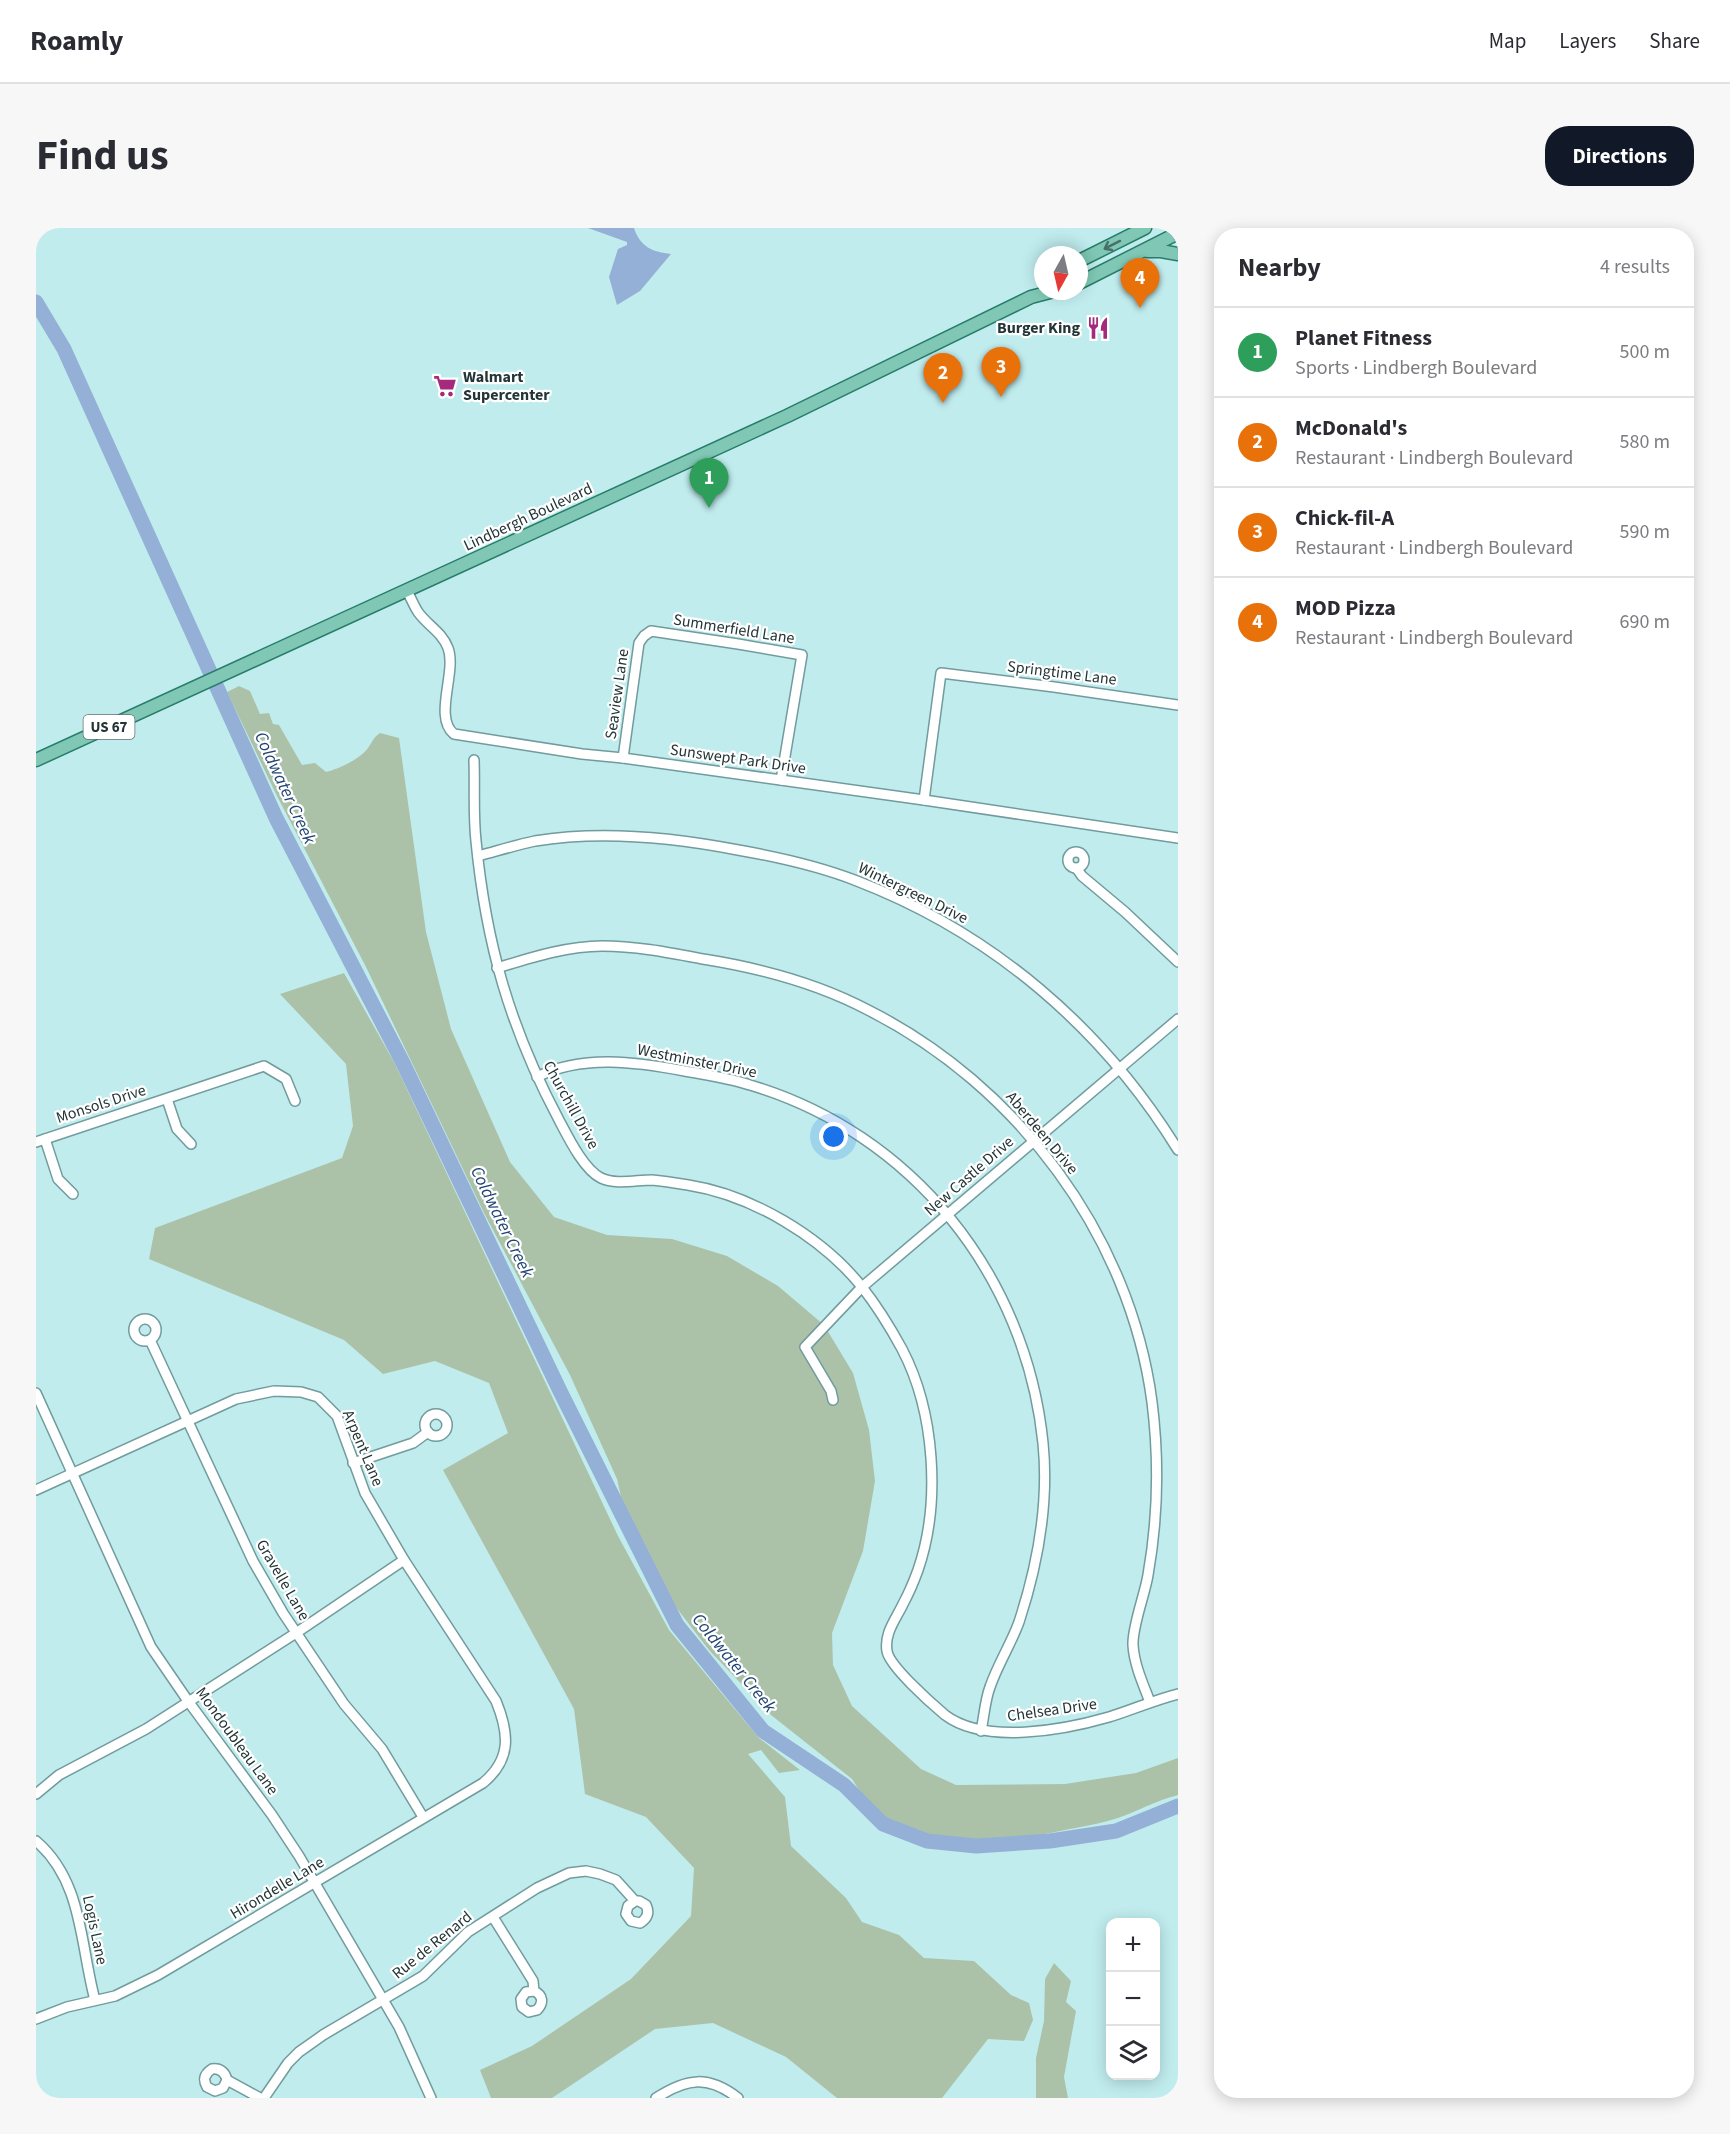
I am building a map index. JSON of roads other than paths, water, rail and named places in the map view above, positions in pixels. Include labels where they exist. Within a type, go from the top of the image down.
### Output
[{"type":"main road","points":[[1088,256],[1145,228]]},
{"type":"main road","points":[[1088,278],[1178,233]]},
{"type":"main road","points":[[1143,251],[1178,254]]},
{"type":"main road","name":"Lindbergh Boulevard","points":[[1031,297],[1034,294]]},
{"type":"main road","name":"Lindbergh Boulevard","points":[[36,760],[808,406],[1034,296]]},
{"type":"street","name":"Sunswept Park Drive","points":[[407,591],[418,612],[440,633],[448,648],[452,663],[446,692],[446,721],[448,729],[454,734],[1178,838]]},
{"type":"street","name":"Summerfield Lane","points":[[644,636],[651,632],[802,655],[781,780]]},
{"type":"street","name":"Seaview Lane","points":[[623,758],[639,643],[644,636]]},
{"type":"street","name":"Springtime Lane","points":[[924,800],[941,673],[1178,705]]},
{"type":"street","name":"Churchill Drive","points":[[474,760],[475,838],[484,909],[497,968],[537,1077],[571,1143],[592,1172],[612,1182],[656,1180],[699,1187],[758,1207],[794,1228],[840,1264],[862,1287],[886,1320],[903,1352],[921,1401],[929,1442],[930,1504],[918,1568],[888,1632],[887,1652]]},
{"type":"street","name":"Wintergreen Drive","points":[[478,856],[544,840],[574,837],[638,837],[712,845],[772,856],[855,880],[931,915],[977,941],[1006,961],[1077,1022],[1120,1068],[1158,1118],[1178,1150]]},
{"type":"street","points":[[1077,869],[1178,962]]},
{"type":"street","name":"Aberdeen Drive","points":[[497,968],[566,950],[601,946],[622,947],[742,965],[794,980],[868,1010],[927,1045],[988,1093],[1033,1140],[1078,1202],[1105,1248],[1124,1292],[1140,1344],[1152,1402],[1156,1515],[1148,1575],[1133,1642],[1150,1702]]},
{"type":"street","name":"New Castle Drive","points":[[833,1400],[831,1391],[805,1347],[862,1287],[1178,1019]]},
{"type":"street","name":"Westminster Drive","points":[[537,1077],[568,1065],[619,1062],[669,1068],[751,1085],[800,1103],[848,1128],[905,1170],[949,1214],[973,1247],[1011,1316],[1032,1381],[1043,1443],[1044,1492],[1038,1551],[1030,1586],[1016,1630],[989,1688],[981,1731]]},
{"type":"street","name":"Monsols Drive","points":[[73,1194],[58,1179],[40,1140],[264,1066],[286,1079],[295,1101]]},
{"type":"street","name":"Monsols Drive","points":[[167,1099],[177,1129],[192,1144]]},
{"type":"street","name":"Gravelle Lane","points":[[150,1340],[253,1561],[296,1633],[344,1704],[382,1749],[423,1817]]},
{"type":"street","name":"Arpent Lane","points":[[36,1490],[236,1399],[274,1391],[301,1392],[318,1397],[336,1416],[344,1432],[365,1493],[404,1560],[496,1701],[502,1715],[507,1744]]},
{"type":"street","name":"Mondoubleau Lane","points":[[36,1393],[151,1647],[273,1815],[399,2027],[431,2098]]},
{"type":"street","points":[[353,1463],[413,1443],[428,1432]]},
{"type":"street","points":[[36,1794],[59,1775],[146,1729],[296,1633],[404,1560]]},
{"type":"street","name":"Chelsea Drive","points":[[887,1652],[889,1661],[946,1716],[981,1731],[992,1733],[1024,1732],[1093,1721],[1178,1694]]},
{"type":"street","name":"Hirondelle Lane","points":[[36,2019],[67,2007],[115,1996],[158,1975],[470,1791],[491,1776],[507,1744]]},
{"type":"street","name":"Logis Lane","points":[[36,1841],[61,1869],[70,1886],[76,1903],[95,2000]]},
{"type":"street","name":"Rue de Renard","points":[[262,2098],[298,2052],[423,1976],[468,1932],[537,1888],[569,1874],[586,1871],[616,1880],[635,1901]]},
{"type":"street","points":[[493,1917],[533,1981],[534,1991]]},
{"type":"street","points":[[227,2080],[262,2098]]},
{"type":"street","points":[[656,2098],[676,2085],[710,2082],[725,2088],[738,2098]]},
{"type":"water","points":[[588,228],[634,228],[640,240],[648,247],[658,252],[671,254],[640,291],[617,305],[609,277],[618,249],[627,245],[627,242]]},
{"type":"waterway","name":"Coldwater Creek","points":[[36,302],[64,349],[276,818],[403,1063],[560,1391],[677,1625],[763,1731],[844,1785],[883,1824],[927,1841],[976,1846],[1050,1841],[1116,1831],[1178,1806]]},
{"type":"place","name":"MOD Pizza","points":[[1140,308]]},
{"type":"place","name":"Burger King","points":[[1098,328]]},
{"type":"place","name":"Walmart Supercenter","points":[[445,386]]},
{"type":"place","name":"Chick-fil-A","points":[[1001,397]]},
{"type":"place","name":"McDonald's","points":[[943,403]]},
{"type":"place","name":"Planet Fitness","points":[[709,508]]}]
